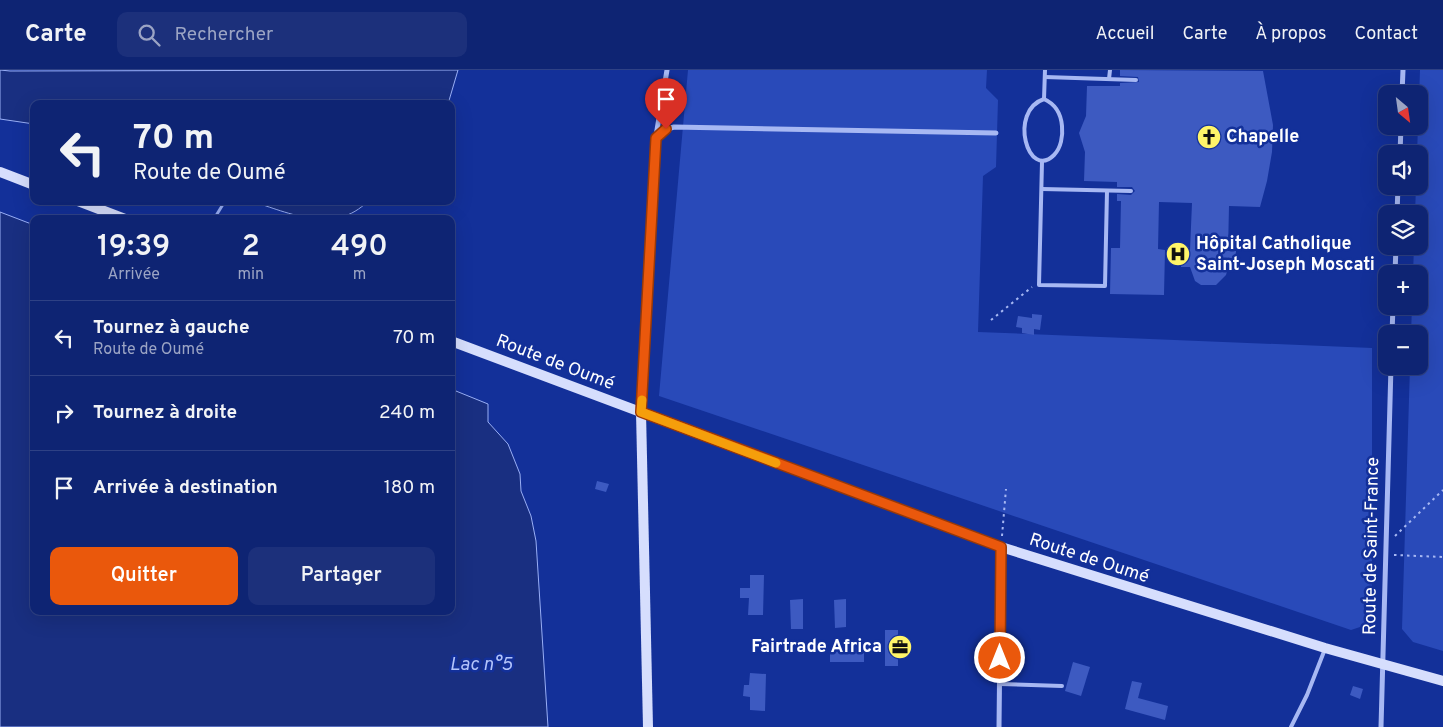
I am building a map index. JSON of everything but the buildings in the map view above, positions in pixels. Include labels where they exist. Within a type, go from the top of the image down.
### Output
[{"type":"main road","points":[[0,172],[30,183]]},
{"type":"main road","points":[[88,205],[115,215]]},
{"type":"main road","name":"Route de Oumé","points":[[455,342],[1001,547],[1325,648],[1443,681]]},
{"type":"main road","points":[[641,412],[648,727]]},
{"type":"street","points":[[641,412],[656,138],[667,70]]},
{"type":"street","points":[[1402,85],[1403,70]]},
{"type":"street","points":[[656,138],[661,131],[674,126],[996,133]]},
{"type":"street","name":"Route de Saint-France","points":[[1381,727],[1384,546],[1391,375]]},
{"type":"street","points":[[999,727],[1001,547]]},
{"type":"lane","points":[[1044,99],[1045,70]]},
{"type":"lane","points":[[1109,79],[1110,70]]},
{"type":"lane","points":[[1045,77],[1136,80]]},
{"type":"lane","points":[[1044,99],[1052,103],[1058,111],[1062,132],[1057,152],[1049,160],[1042,162],[1035,159],[1029,152],[1024,132],[1029,111],[1036,101],[1044,99]]},
{"type":"lane","points":[[1042,162],[1039,285],[1105,286],[1108,191]]},
{"type":"lane","points":[[1042,189],[1131,191]]},
{"type":"lane","points":[[1291,727],[1307,695],[1325,648]]},
{"type":"lane","points":[[1000,684],[1062,686]]},
{"type":"path","points":[[991,320],[1039,282]]},
{"type":"path","points":[[1001,547],[1006,489]]},
{"type":"path","points":[[1384,546],[1443,490]]},
{"type":"path","points":[[1384,554],[1443,556]]},
{"type":"shaded area","points":[[688,70],[987,70],[986,88],[998,100],[996,167],[983,176],[978,332],[1372,348],[1372,614],[1366,625],[1351,630],[659,396]]},
{"type":"shaded area","points":[[1420,70],[1443,70],[1443,651],[1413,642],[1402,629],[1410,375],[1428,375],[1428,325],[1411,325],[1412,315],[1428,315],[1428,265],[1413,265],[1414,255],[1428,255],[1428,205],[1415,205],[1416,195],[1428,195],[1428,145],[1417,145],[1418,135],[1428,135],[1428,85],[1419,85]]},
{"type":"water","points":[[0,70],[458,70],[449,100],[30,100],[30,123],[0,119]]},
{"type":"water","points":[[263,205],[363,205],[346,215],[296,215]]},
{"type":"water","name":"Lac n°5","points":[[0,212],[30,223],[30,615],[455,615],[455,391],[488,404],[488,422],[508,444],[520,474],[521,491],[531,516],[536,541],[548,727],[0,727]]},
{"type":"waterway","points":[[216,215],[223,205]]},
{"type":"slow traffic","points":[[642,400],[641,412],[776,463]]},
{"type":"place","name":"Chapelle","points":[[1209,137]]},
{"type":"place","name":"Hôpital Catholique Saint-Joseph Moscati","points":[[1178,254]]},
{"type":"place","name":"Fairtrade Africa","points":[[900,647]]},
{"type":"route","points":[[666,129],[661,131],[656,138],[641,412],[1001,547],[1000,658]]}]
